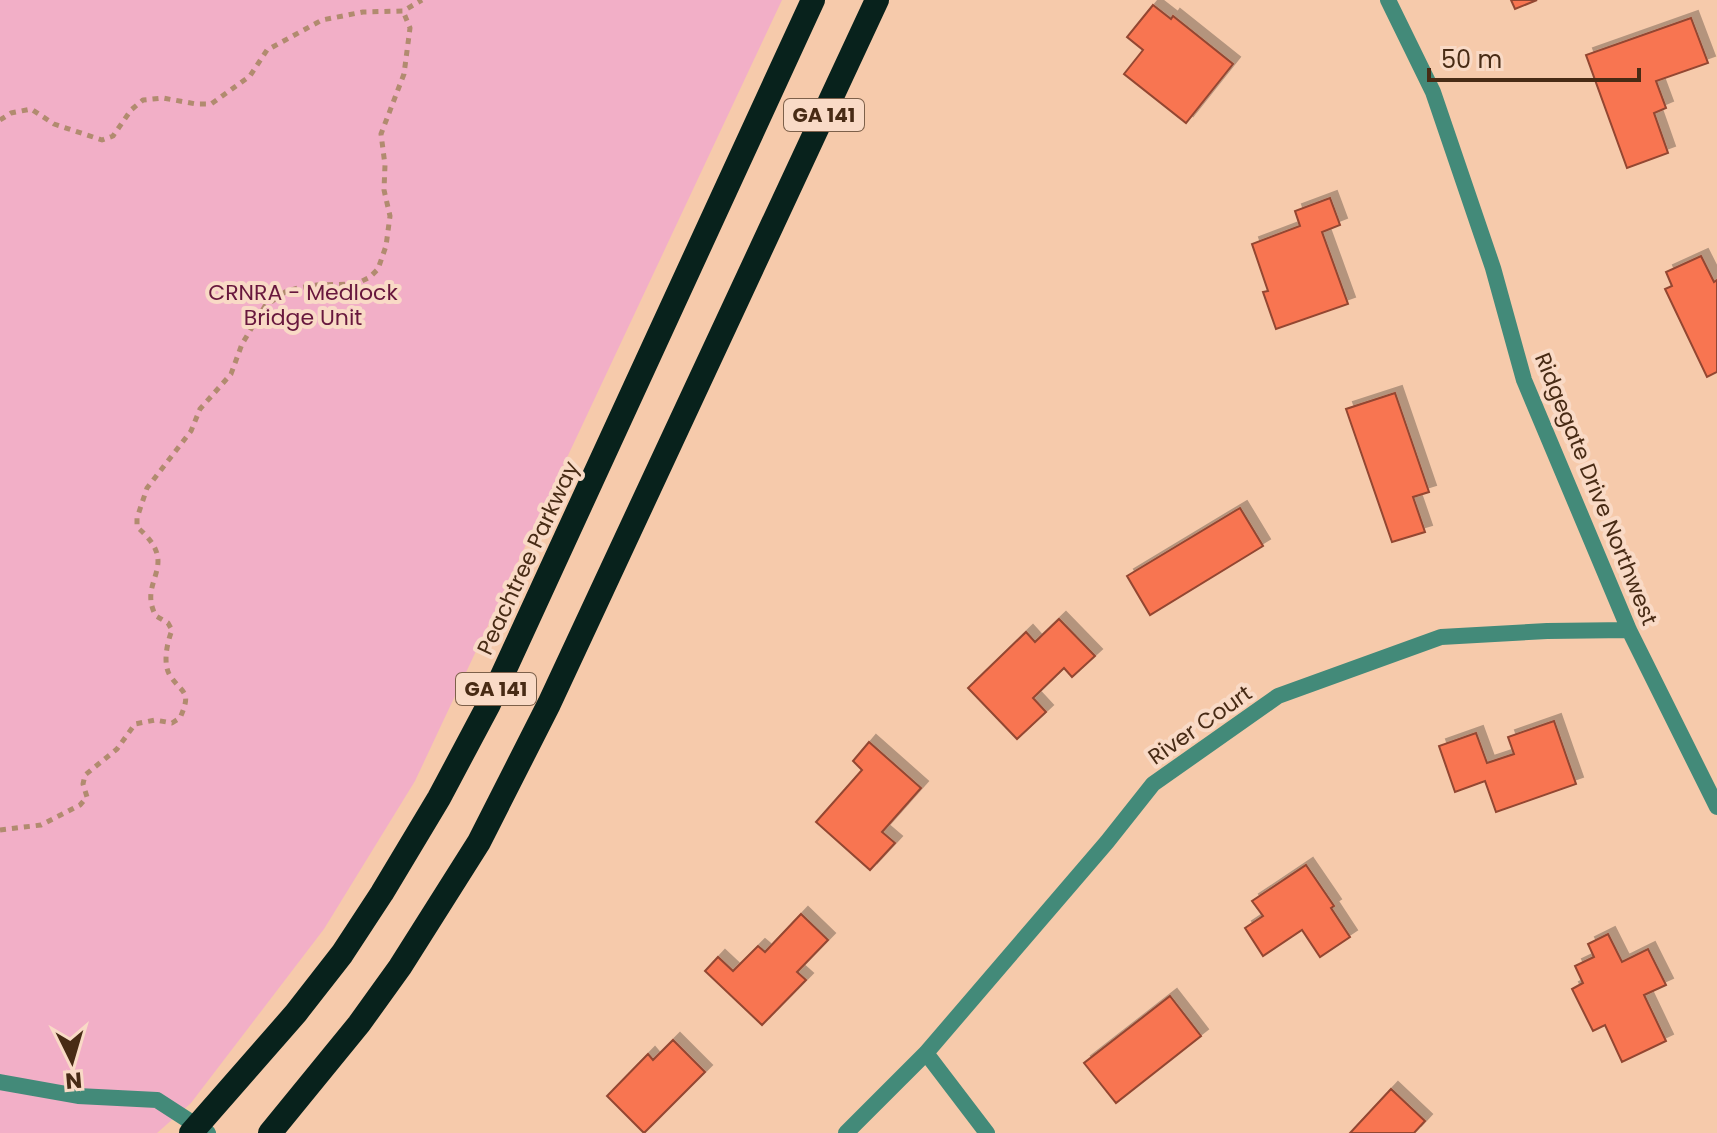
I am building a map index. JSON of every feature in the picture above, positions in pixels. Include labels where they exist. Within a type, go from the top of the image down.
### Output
[{"type":"highway","name":"Peachtree Parkway","points":[[200,1130],[342,954],[439,798],[503,675],[813,0]]},
{"type":"highway","name":"GA 141","points":[[270,1133],[315,1080],[400,967],[472,855],[509,787],[877,0]]},
{"type":"street","name":"Ridgegate Drive Northwest","points":[[1388,0],[1433,92],[1493,268],[1524,380],[1629,630],[1717,807]]},
{"type":"street","name":"River Court","points":[[846,1133],[926,1053],[1153,784],[1278,696],[1441,637],[1629,630]]},
{"type":"street","points":[[926,1053],[987,1133]]},
{"type":"street","points":[[0,1082],[78,1096],[157,1100],[200,1130]]},
{"type":"path","points":[[0,120],[11,113],[31,109],[54,124],[102,140],[113,136],[131,110],[143,100],[163,98],[211,104],[250,76],[267,50],[322,20],[363,12],[403,11],[422,0]]},
{"type":"path","points":[[0,830],[41,825],[80,805],[87,797],[83,784],[85,775],[117,749],[135,724],[155,720],[172,723],[180,718],[185,694],[183,687],[171,678],[167,666],[168,639],[172,630],[168,623],[156,616],[151,604],[151,586],[159,565],[149,536],[137,527],[137,518],[147,488],[191,431],[200,409],[231,374],[242,344],[265,306],[285,292],[298,288],[356,284],[378,269],[386,246],[390,216],[384,190],[381,134],[404,74],[410,28],[403,11]]},
{"type":"green space","name":"CRNRA - Medlock Bridge Unit","points":[[0,0],[782,0],[415,781],[324,929],[191,1103],[157,1133],[0,1133]]},
{"type":"building","points":[[1511,0],[1537,0],[1515,9]]},
{"type":"building","points":[[1153,5],[1171,19],[1173,16],[1233,64],[1186,123],[1124,74],[1143,50],[1127,37]]},
{"type":"building","points":[[1691,18],[1708,63],[1656,81],[1666,108],[1654,113],[1668,153],[1627,168],[1586,55]]},
{"type":"building","points":[[1330,198],[1340,225],[1322,232],[1348,304],[1276,329],[1263,292],[1268,291],[1252,244],[1300,226],[1295,211]]},
{"type":"building","points":[[1701,256],[1714,282],[1717,280],[1717,372],[1707,377],[1665,289],[1672,286],[1666,272]]},
{"type":"building","points":[[1395,393],[1429,492],[1413,497],[1425,532],[1392,542],[1346,409]]},
{"type":"building","points":[[1240,508],[1263,546],[1150,615],[1127,576]]},
{"type":"building","points":[[1059,619],[1095,656],[1072,677],[1064,668],[1033,698],[1046,712],[1017,739],[968,688],[1026,632],[1035,642]]},
{"type":"building","points":[[1554,721],[1576,784],[1496,812],[1485,781],[1455,792],[1439,746],[1476,733],[1487,763],[1514,754],[1508,737]]},
{"type":"building","points":[[869,742],[921,788],[882,832],[895,843],[870,870],[816,822],[862,770],[853,761]]},
{"type":"building","points":[[1306,865],[1334,906],[1331,908],[1350,937],[1320,957],[1302,930],[1263,956],[1245,928],[1263,916],[1252,901]]},
{"type":"building","points":[[801,914],[828,940],[797,972],[806,980],[762,1025],[705,971],[718,957],[733,971],[758,946],[765,952]]},
{"type":"building","points":[[1608,934],[1622,962],[1648,949],[1666,985],[1644,995],[1666,1041],[1622,1062],[1605,1025],[1593,1031],[1572,989],[1583,983],[1575,966],[1594,957],[1588,944]]},
{"type":"building","points":[[1170,996],[1201,1036],[1116,1103],[1084,1063]]},
{"type":"building","points":[[673,1040],[705,1072],[644,1133],[607,1096],[648,1054],[653,1060]]},
{"type":"building","points":[[1391,1089],[1425,1121],[1414,1133],[1350,1133]]}]
